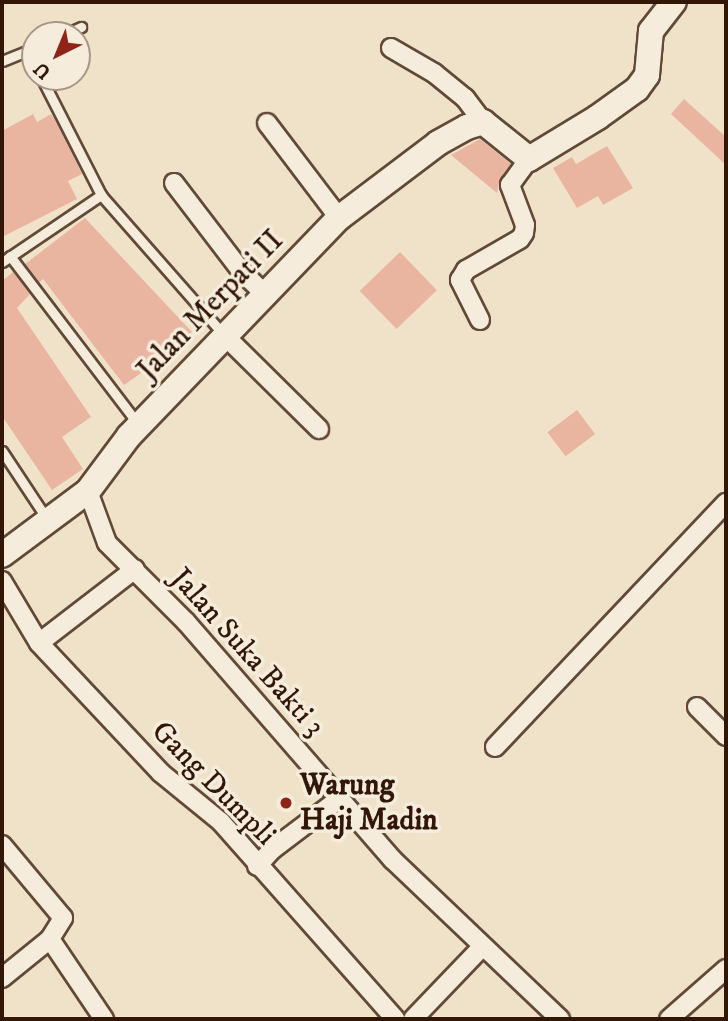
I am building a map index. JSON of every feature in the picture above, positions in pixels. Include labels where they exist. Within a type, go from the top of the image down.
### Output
[{"type":"street","points":[[480,320],[460,280],[466,270],[520,239],[524,233],[524,225],[510,185],[529,159],[598,117],[637,89],[647,75],[651,31],[674,2]]},
{"type":"street","points":[[391,48],[434,73],[465,98],[483,122],[529,159]]},
{"type":"street","name":"Jalan Merpati II","points":[[2,555],[88,491],[139,425],[267,296],[339,218],[438,143],[483,122]]},
{"type":"street","points":[[267,123],[339,218]]},
{"type":"street","points":[[174,183],[242,272],[267,296]]},
{"type":"street","points":[[226,337],[319,429]]},
{"type":"street","name":"Jalan Suka Bakti 3","points":[[88,491],[107,542],[186,622],[393,860],[560,1019]]},
{"type":"street","points":[[495,747],[726,503]]},
{"type":"street","points":[[39,643],[135,569]]},
{"type":"street","name":"Gang Dumpli","points":[[2,581],[39,643],[161,773],[220,822],[395,1019]]},
{"type":"street","points":[[697,707],[726,736]]},
{"type":"street","points":[[257,866],[273,849],[340,799]]},
{"type":"street","points":[[2,845],[63,918],[50,939],[2,978]]},
{"type":"street","points":[[50,939],[104,1019]]},
{"type":"street","points":[[413,1019],[482,947]]},
{"type":"street","points":[[668,1019],[726,969]]},
{"type":"lane","points":[[2,61],[21,54]]},
{"type":"lane","points":[[48,91],[101,195],[226,337]]},
{"type":"lane","points":[[101,195],[6,259],[139,425]]},
{"type":"lane","points":[[2,451],[48,521]]},
{"type":"building","points":[[684,99],[726,137],[726,165],[671,114]]},
{"type":"building","points":[[33,114],[37,122],[51,114],[59,127],[82,174],[68,181],[77,199],[2,237],[2,131]]},
{"type":"building","points":[[480,139],[511,164],[500,179],[497,193],[451,155]]},
{"type":"building","points":[[607,146],[633,188],[603,205],[598,196],[577,208],[553,168],[572,157],[576,164]]},
{"type":"building","points":[[85,218],[192,332],[170,353],[124,385],[43,279],[39,283],[25,264]]},
{"type":"building","points":[[400,252],[437,290],[397,329],[360,291]]},
{"type":"building","points":[[13,272],[30,294],[17,308],[91,417],[62,437],[83,469],[52,490],[2,416],[2,281]]},
{"type":"building","points":[[577,410],[595,434],[566,456],[547,432]]},
{"type":"place","name":"Warung Haji Madin","points":[[286,803]]}]
